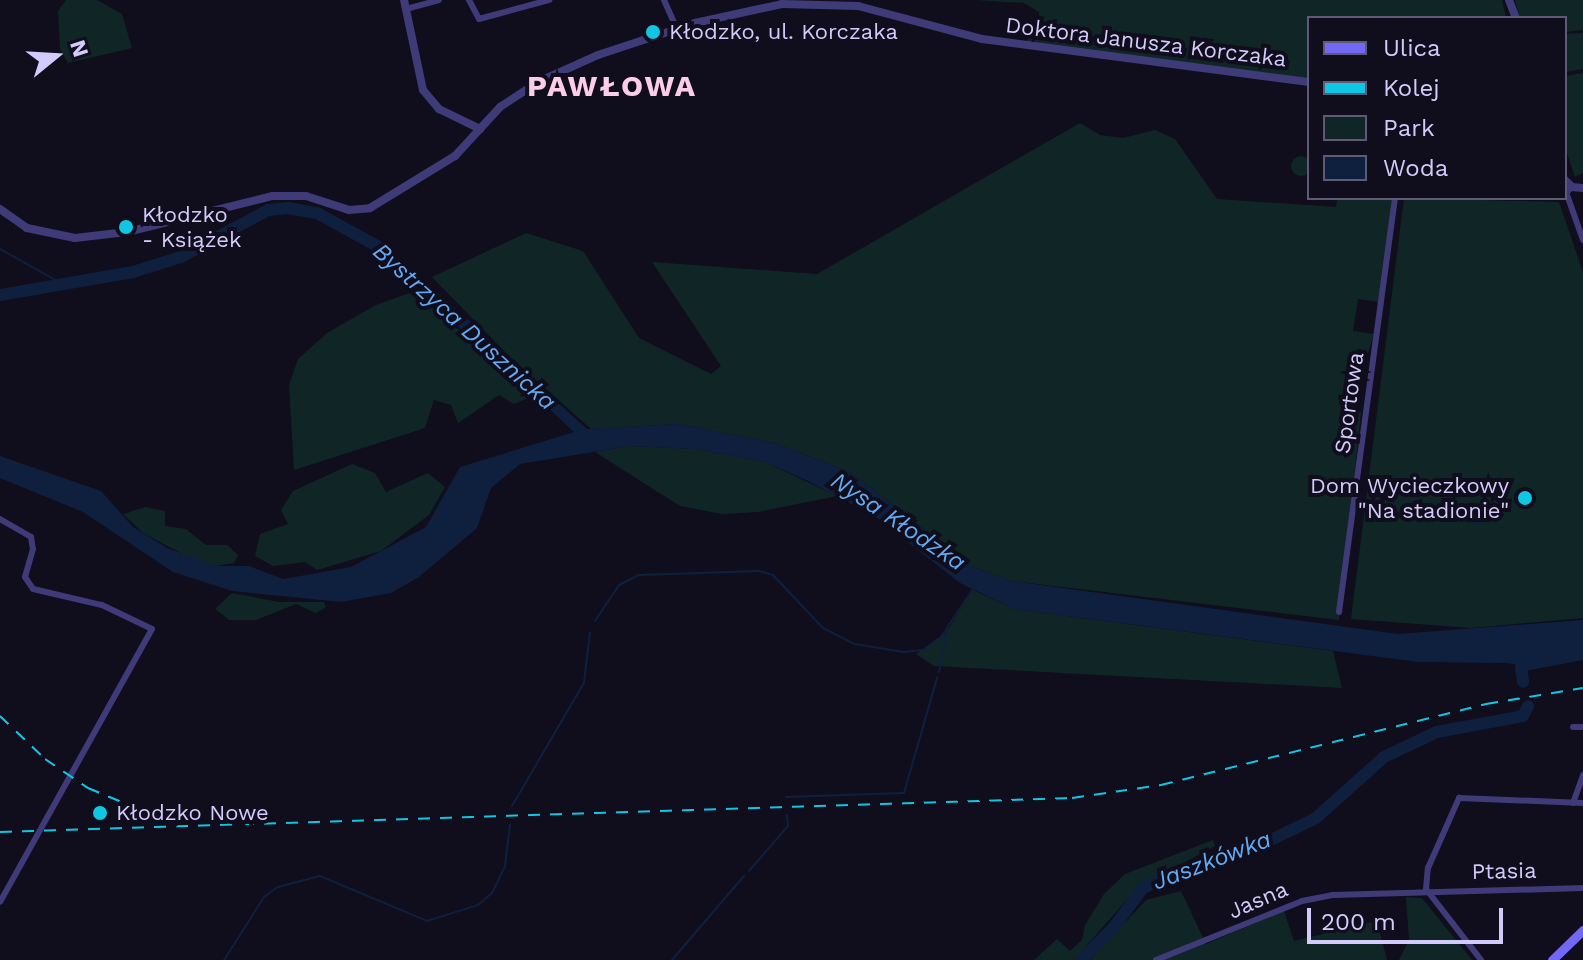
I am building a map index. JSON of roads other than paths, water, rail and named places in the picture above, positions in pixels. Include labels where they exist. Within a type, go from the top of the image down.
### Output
[{"type":"main road","points":[[1552,960],[1583,930]]},
{"type":"street","points":[[439,0],[405,4],[423,90],[439,109],[480,129]]},
{"type":"street","points":[[469,0],[479,19],[549,0]]},
{"type":"street","points":[[664,0],[677,29]]},
{"type":"street","name":"Doktora Janusza Korczaka","points":[[0,209],[27,228],[75,238],[127,232],[273,196],[306,196],[361,210],[455,156],[480,129],[538,82],[677,29],[755,7],[807,2],[858,6],[982,39],[1307,82]]},
{"type":"street","points":[[1583,188],[1567,188],[1583,240]]},
{"type":"street","name":"Sportowa","points":[[1339,612],[1395,200]]},
{"type":"street","points":[[0,519],[31,537],[33,549],[25,577],[33,589],[102,605],[152,629],[0,902]]},
{"type":"street","points":[[1573,727],[1583,727]]},
{"type":"street","points":[[1573,803],[1583,775]]},
{"type":"street","points":[[1481,960],[1426,889],[1428,868],[1459,798],[1583,803]]},
{"type":"street","name":"Ptasia","points":[[1426,889],[1583,888]]},
{"type":"street","name":"Jasna","points":[[1156,960],[1302,901],[1381,889],[1426,889]]},
{"type":"water","name":"Nysa Kłodzka","points":[[465,319],[587,429],[678,424],[775,443],[852,473],[973,567],[1012,581],[1398,634],[1583,620],[1583,660],[1515,673],[1516,664],[1418,662],[1014,609],[960,583],[876,517],[808,481],[765,462],[696,449],[630,446],[520,464],[491,488],[477,528],[419,577],[391,593],[341,602],[232,591],[173,572],[83,512],[0,478],[0,456],[101,491],[133,527],[167,548],[216,566],[249,566],[283,579],[351,567],[426,527],[460,467],[574,432],[454,320]]},
{"type":"water","points":[[1479,505],[1486,508],[1489,515],[1486,522],[1479,525],[1472,522],[1469,515],[1472,508]]},
{"type":"waterway","name":"Bystrzyca Dusznicka","points":[[0,295],[133,272],[181,257],[268,210],[288,208],[317,213],[377,246],[471,330]]},
{"type":"waterway","name":"Bystrzyca Dusznicka","points":[[0,249],[61,283]]},
{"type":"waterway","points":[[595,621],[619,585],[639,575],[759,571],[773,575],[823,628],[855,644],[903,652],[923,650],[941,637],[973,589]]},
{"type":"waterway","points":[[939,672],[947,630]]},
{"type":"waterway","points":[[512,806],[584,683],[590,632]]},
{"type":"waterway","name":"Jaszkówka","points":[[1520,657],[1523,682]]},
{"type":"waterway","points":[[786,797],[904,793],[937,678]]},
{"type":"waterway","name":"Jaszkówka","points":[[1081,960],[1114,927],[1143,888],[1186,868],[1244,853],[1316,818],[1384,757],[1437,732],[1523,716],[1528,706]]},
{"type":"waterway","points":[[749,871],[788,826],[787,815]]},
{"type":"waterway","points":[[224,960],[264,897],[278,887],[320,876],[427,921],[478,905],[492,893],[505,866],[510,824]]},
{"type":"waterway","points":[[672,960],[744,876]]},
{"type":"railway","points":[[0,832],[1072,798],[1161,785],[1486,704],[1583,688]]},
{"type":"railway","points":[[0,716],[45,759],[88,788],[136,808],[188,819]]},
{"type":"place","name":"Kłodzko, ul. Korczaka","points":[[653,32]]},
{"type":"place","name":"Kłodzko - Książek","points":[[126,227]]},
{"type":"place","name":"Dom Wycieczkowy \"Na stadionie\"","points":[[1525,498]]},
{"type":"place","name":"Kłodzko Nowe","points":[[100,813]]},
{"type":"district","name":"PAWŁOWA","points":[[612,86]]}]
